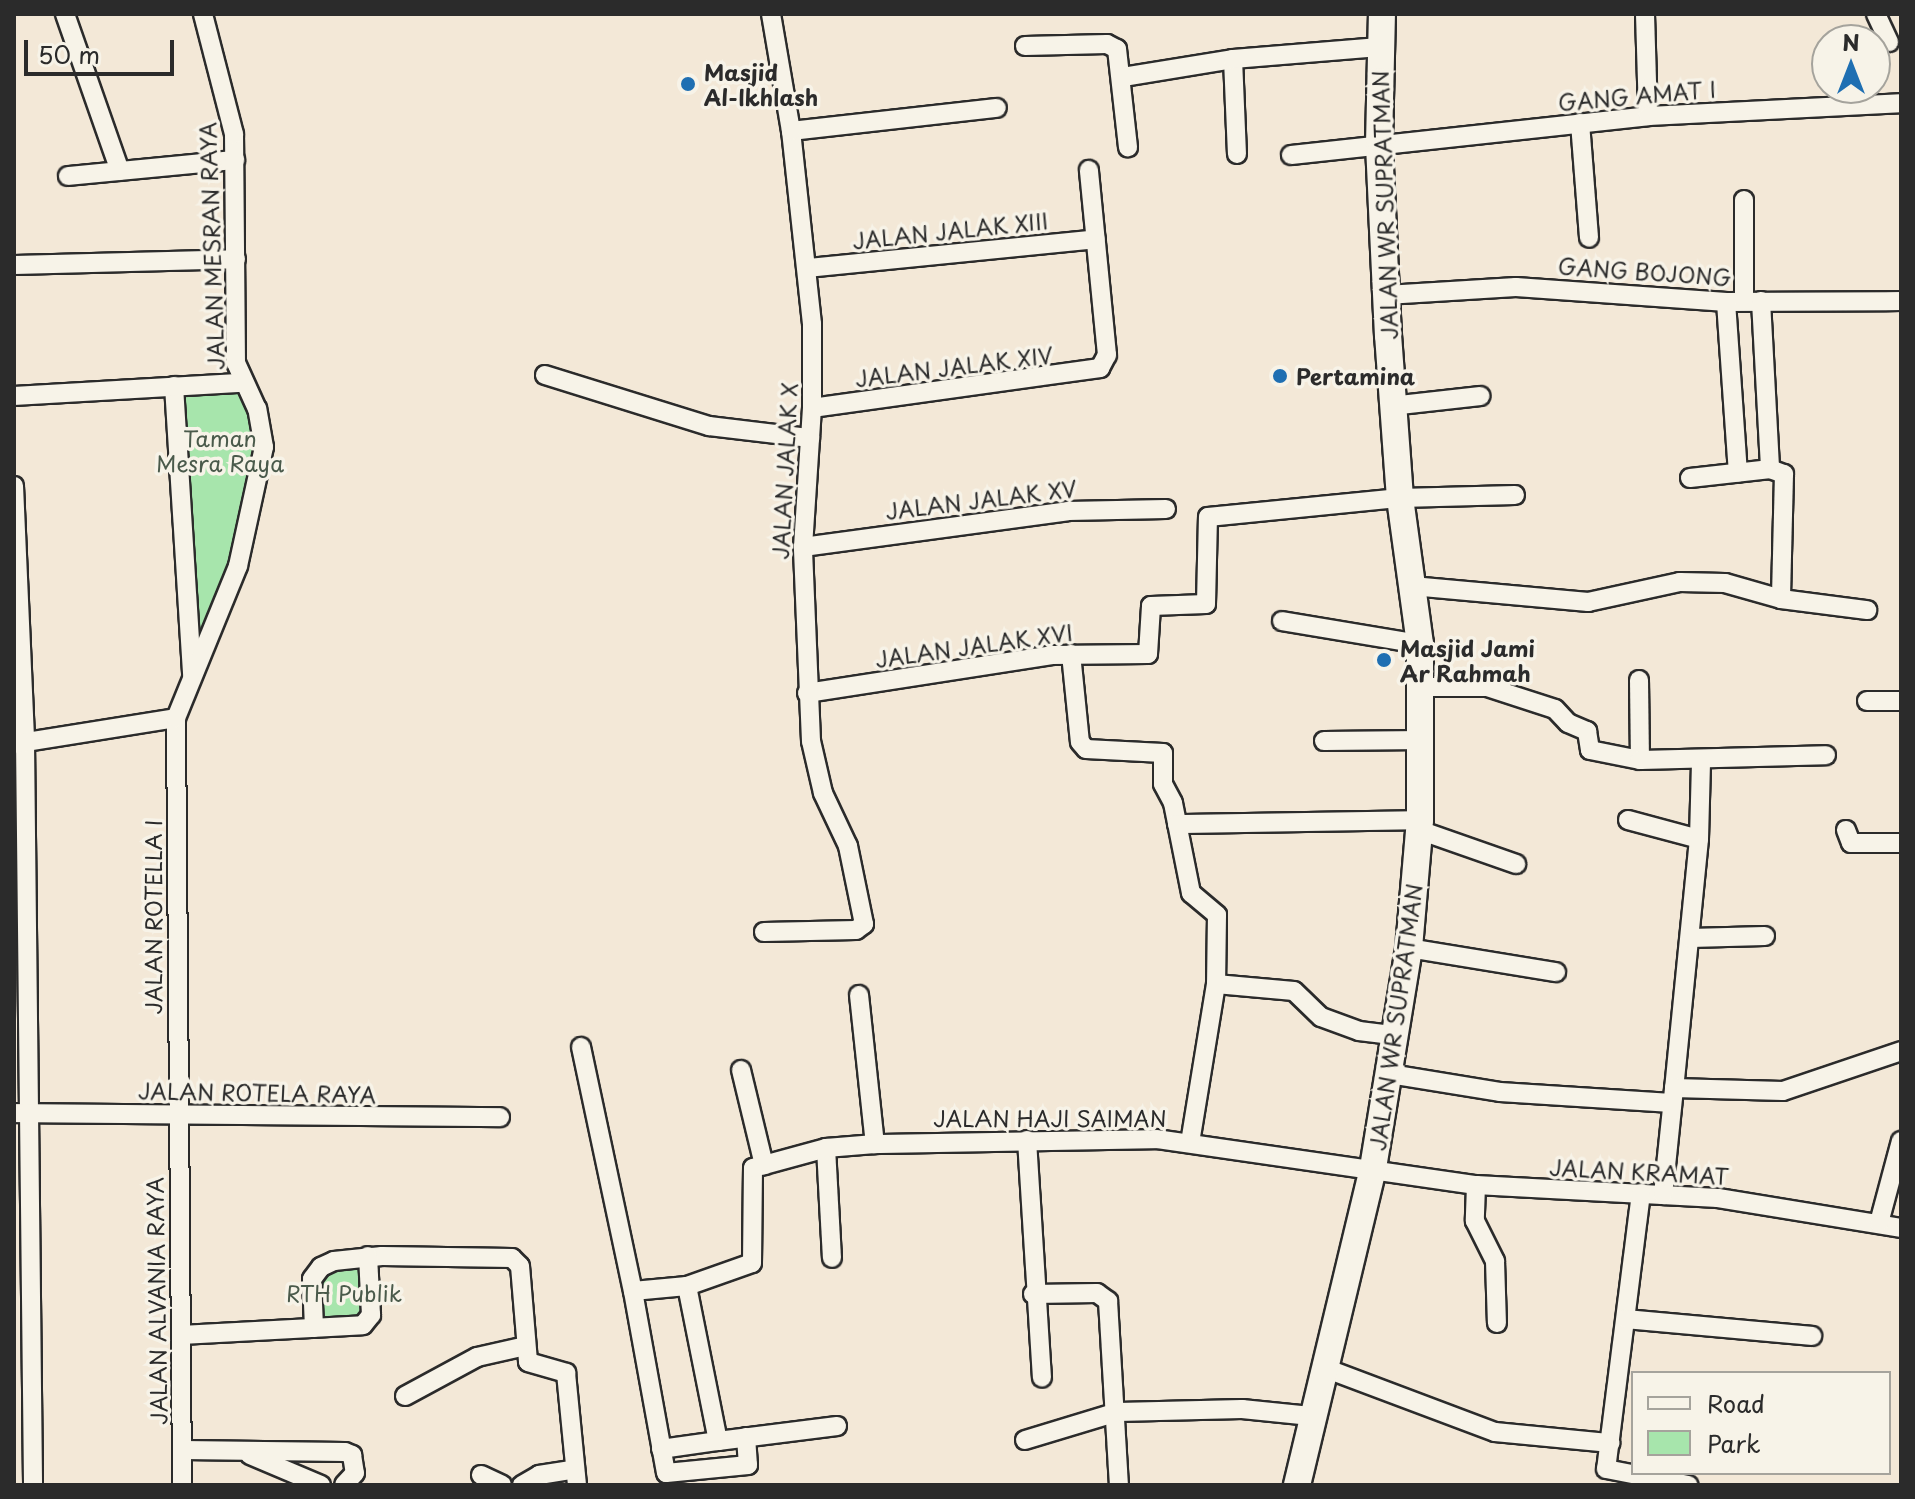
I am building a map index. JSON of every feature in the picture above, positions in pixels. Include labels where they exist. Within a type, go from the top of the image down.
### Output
[{"type":"street","points":[[65,14],[120,171]]},
{"type":"street","name":"JALAN MESRAN RAYA","points":[[176,718],[238,566],[261,469],[262,427],[236,363],[232,117],[203,14]]},
{"type":"street","name":"JALAN JALAK X","points":[[764,932],[856,930],[864,924],[848,846],[816,771],[807,693],[803,547],[812,408],[808,268],[791,131],[771,14]]},
{"type":"street","name":"JALAN WR SUPRATMAN","points":[[1297,1485],[1322,1367],[1373,1168],[1409,948],[1420,825],[1423,740],[1420,644],[1391,406],[1379,144],[1382,14]]},
{"type":"street","points":[[1645,14],[1648,116]]},
{"type":"street","points":[[1025,46],[1113,45],[1123,77],[1128,147]]},
{"type":"street","points":[[1123,77],[1233,59],[1380,47]]},
{"type":"street","points":[[1233,59],[1237,154]]},
{"type":"street","name":"GANG AMAT I","points":[[1291,155],[1648,116],[1901,103]]},
{"type":"street","points":[[791,131],[997,108]]},
{"type":"street","points":[[1580,123],[1589,238]]},
{"type":"street","points":[[68,176],[235,160]]},
{"type":"street","points":[[1089,170],[1096,239]]},
{"type":"street","points":[[1738,473],[1744,200]]},
{"type":"street","name":"JALAN JALAK XIII","points":[[808,268],[1096,239]]},
{"type":"street","name":"JALAN JALAK XIV","points":[[812,408],[1100,368],[1107,355],[1096,239]]},
{"type":"street","points":[[14,265],[236,259]]},
{"type":"street","name":"GANG BOJONG","points":[[1386,295],[1516,287],[1744,301],[1901,301]]},
{"type":"street","points":[[1744,301],[1770,469]]},
{"type":"street","points":[[545,375],[709,426],[810,438]]},
{"type":"street","name":"JALAN MESRAN RAYA","points":[[14,396],[242,383]]},
{"type":"street","points":[[174,386],[192,682]]},
{"type":"street","points":[[1391,406],[1480,396]]},
{"type":"street","points":[[1690,478],[1770,469],[1784,474],[1788,484],[1781,599]]},
{"type":"street","points":[[14,486],[21,1112],[33,1485]]},
{"type":"street","points":[[1400,498],[1515,495]]},
{"type":"street","name":"JALAN JALAK XVI","points":[[807,693],[1071,654],[1148,654],[1151,606],[1206,604],[1208,517],[1400,498]]},
{"type":"street","name":"JALAN JALAK XV","points":[[803,547],[1068,511],[1166,509]]},
{"type":"street","points":[[1412,586],[1588,602],[1614,600],[1654,586],[1710,583],[1744,586],[1781,599],[1867,610]]},
{"type":"street","points":[[1282,621],[1420,644]]},
{"type":"street","points":[[1071,654],[1080,742],[1086,749],[1163,753],[1163,784],[1177,824],[1191,893],[1217,915],[1216,984],[1190,1143]]},
{"type":"street","points":[[1639,680],[1640,760]]},
{"type":"street","points":[[1421,687],[1487,687],[1555,709],[1568,723],[1587,731],[1590,750],[1640,760],[1701,761],[1826,755]]},
{"type":"street","points":[[1867,701],[1901,701]]},
{"type":"street","points":[[19,743],[176,718]]},
{"type":"street","name":"JALAN ROTELLA I","points":[[176,718],[177,1116]]},
{"type":"street","points":[[1324,741],[1423,740]]},
{"type":"street","points":[[1663,1195],[1699,839],[1701,761]]},
{"type":"street","points":[[1628,820],[1699,839]]},
{"type":"street","points":[[1177,824],[1420,825],[1516,864]]},
{"type":"street","points":[[1846,830],[1851,843],[1901,843]]},
{"type":"street","points":[[1690,938],[1765,936]]},
{"type":"street","points":[[1409,948],[1556,972]]},
{"type":"street","points":[[1216,984],[1294,991],[1321,1017],[1359,1031],[1394,1035]]},
{"type":"street","points":[[859,995],[875,1144]]},
{"type":"street","points":[[581,1047],[633,1291],[661,1449],[669,1473],[748,1465],[746,1437]]},
{"type":"street","points":[[1390,1074],[1500,1092],[1673,1096],[1783,1091],[1901,1051]]},
{"type":"street","points":[[633,1291],[687,1286],[752,1263],[751,1173],[764,1165],[741,1070]]},
{"type":"street","name":"JALAN ROTELA RAYA","points":[[21,1112],[500,1117]]},
{"type":"street","name":"JALAN ALVANIA RAYA","points":[[177,1116],[182,1485]]},
{"type":"street","name":"JALAN HAJI SAIMAN","points":[[764,1165],[826,1148],[875,1144],[1128,1137],[1373,1168]]},
{"type":"street","points":[[1027,1140],[1033,1294],[1042,1378]]},
{"type":"street","points":[[1879,1223],[1901,1141]]},
{"type":"street","points":[[826,1148],[832,1258]]},
{"type":"street","name":"JALAN KRAMAT","points":[[1373,1168],[1476,1185],[1663,1195],[1901,1228]]},
{"type":"street","points":[[1476,1185],[1475,1221],[1495,1261],[1497,1323]]},
{"type":"street","points":[[1641,1193],[1610,1443],[1610,1472],[1688,1485]]},
{"type":"street","points":[[181,1335],[369,1322],[368,1256]]},
{"type":"street","points":[[314,1328],[315,1272],[334,1261],[368,1256],[502,1256],[520,1266],[528,1362],[566,1373],[576,1477],[549,1472],[522,1485]]},
{"type":"street","points":[[687,1286],[718,1441]]},
{"type":"street","points":[[1033,1294],[1097,1293],[1108,1301],[1118,1412],[1119,1485]]},
{"type":"street","points":[[1626,1319],[1812,1336]]},
{"type":"street","points":[[405,1396],[477,1357],[526,1346]]},
{"type":"street","points":[[1322,1367],[1495,1432],[1610,1443]]},
{"type":"street","points":[[1025,1440],[1118,1412],[1242,1409],[1311,1416]]},
{"type":"street","points":[[661,1449],[837,1426]]},
{"type":"street","points":[[183,1450],[345,1452],[352,1455],[355,1473],[344,1485]]},
{"type":"street","points":[[243,1453],[321,1485]]},
{"type":"street","points":[[481,1475],[502,1485]]},
{"type":"green space","name":"Taman Mesra Raya","points":[[174,386],[244,388],[261,469],[192,682]]},
{"type":"green space","name":"RTH Publik","points":[[382,1256],[363,1325],[314,1328],[321,1267]]},
{"type":"place","name":"Masjid Al-Ikhlash","points":[[688,84]]},
{"type":"place","name":"Pertamina","points":[[1280,376]]},
{"type":"place","name":"Masjid Jami Ar Rahmah","points":[[1384,660]]}]
